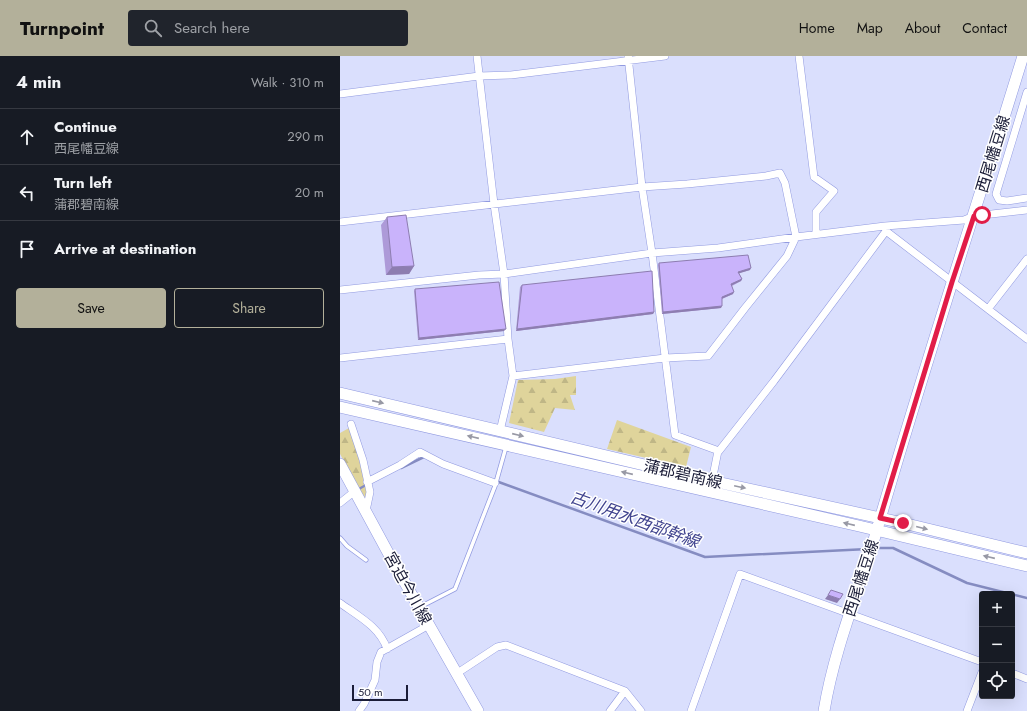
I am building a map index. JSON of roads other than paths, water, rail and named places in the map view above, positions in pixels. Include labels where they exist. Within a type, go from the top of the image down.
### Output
[{"type":"main road","name":"西尾幡豆線","points":[[824,711],[849,614],[870,553],[952,282],[974,216],[1023,56]]},
{"type":"main road","name":"蒲郡碧南線","points":[[340,394],[1027,553]]},
{"type":"main road","name":"蒲郡碧南線","points":[[340,407],[506,445],[875,534],[1027,566]]},
{"type":"main road","name":"宮迫今川線","points":[[340,464],[419,608],[478,711]]},
{"type":"street","points":[[476,56],[504,274],[508,339],[513,376],[500,431]]},
{"type":"street","points":[[340,94],[479,76],[511,74],[628,58],[664,56]]},
{"type":"street","points":[[799,56],[814,177],[834,191],[816,212],[816,234]]},
{"type":"street","points":[[628,58],[642,187],[652,253],[675,435],[718,451]]},
{"type":"street","points":[[1027,92],[996,194],[999,200],[1007,201],[1027,198]]},
{"type":"street","points":[[340,222],[642,187],[766,176],[780,173],[785,183],[796,237],[787,256],[708,356],[665,358],[513,376]]},
{"type":"street","points":[[340,290],[479,275],[504,274],[652,253],[718,248],[816,234],[886,229],[964,220],[974,216],[1027,210]]},
{"type":"street","points":[[886,229],[1027,340]]},
{"type":"street","points":[[712,481],[718,451],[774,381],[886,229]]},
{"type":"street","points":[[988,309],[1027,259]]},
{"type":"street","points":[[340,358],[508,339]]},
{"type":"street","points":[[351,424],[370,492],[366,511]]},
{"type":"street","points":[[368,482],[400,465],[420,452],[443,464],[495,483]]},
{"type":"street","points":[[340,503],[355,491]]},
{"type":"street","points":[[691,711],[740,574],[979,661]]},
{"type":"street","points":[[340,602],[376,629],[384,639],[387,649]]},
{"type":"street","points":[[359,711],[364,704],[375,680],[377,662],[381,652],[429,625]]},
{"type":"street","points":[[456,674],[497,647],[506,645],[625,691],[641,711]]},
{"type":"street","points":[[1015,675],[1027,679]]},
{"type":"street","points":[[967,711],[979,680]]},
{"type":"street","points":[[610,711],[625,691]]},
{"type":"lane","points":[[419,608],[455,589],[495,483],[506,445]]},
{"type":"lane","points":[[340,538],[357,555],[366,560]]},
{"type":"waterway","name":"古川用水西部幹線","points":[[401,468],[426,456]]},
{"type":"waterway","name":"古川用水西部幹線","points":[[496,481],[705,557],[868,549]]},
{"type":"waterway","name":"古川用水西部幹線","points":[[357,490],[366,485]]},
{"type":"waterway","name":"古川用水西部幹線","points":[[874,548],[893,548],[967,583],[1027,598]]}]
